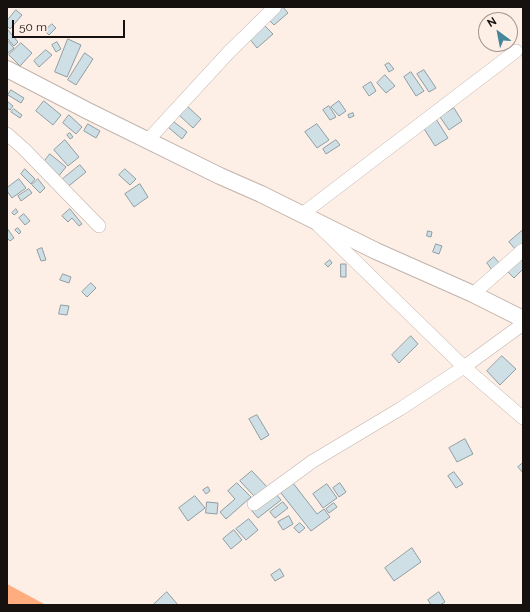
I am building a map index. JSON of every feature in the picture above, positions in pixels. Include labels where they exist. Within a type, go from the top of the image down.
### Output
[{"type":"street","points":[[148,140],[229,52],[275,7]]},
{"type":"street","points":[[307,218],[515,52]]},
{"type":"street","points":[[7,69],[220,176],[261,194],[376,251],[473,294],[523,319]]},
{"type":"street","points":[[7,134],[24,149],[99,226]]},
{"type":"street","points":[[307,218],[464,367],[523,418]]},
{"type":"street","points":[[473,294],[523,250]]},
{"type":"street","points":[[254,504],[313,461],[400,409],[464,367],[523,324]]},
{"type":"shaded area","points":[[7,584],[46,605],[7,605]]},
{"type":"building","points":[[283,7],[288,13],[274,25],[269,20]]},
{"type":"building","points":[[16,10],[22,15],[10,29],[7,26],[7,21]]},
{"type":"building","points":[[52,24],[56,28],[49,35],[45,31]]},
{"type":"building","points":[[264,25],[273,34],[257,48],[249,38]]},
{"type":"building","points":[[7,30],[18,42],[14,46],[7,38]]},
{"type":"building","points":[[68,39],[81,45],[67,77],[55,72]]},
{"type":"building","points":[[7,40],[14,48],[7,54]]},
{"type":"building","points":[[57,42],[61,49],[56,52],[52,45]]},
{"type":"building","points":[[21,43],[32,53],[20,66],[9,55]]},
{"type":"building","points":[[46,50],[52,55],[39,67],[34,61]]},
{"type":"building","points":[[85,53],[93,59],[76,85],[68,80]]},
{"type":"building","points":[[389,63],[394,69],[389,72],[385,65]]},
{"type":"building","points":[[424,70],[436,88],[429,92],[417,74]]},
{"type":"building","points":[[411,72],[424,91],[416,96],[404,77]]},
{"type":"building","points":[[385,75],[395,86],[386,93],[377,83]]},
{"type":"building","points":[[371,82],[376,91],[369,96],[363,87]]},
{"type":"building","points":[[11,90],[24,98],[21,103],[8,95]]},
{"type":"building","points":[[44,101],[61,115],[53,125],[36,111]]},
{"type":"building","points":[[339,101],[346,111],[339,116],[331,107]]},
{"type":"building","points":[[8,102],[13,106],[10,110],[7,108]]},
{"type":"building","points":[[187,106],[201,119],[193,128],[179,115]]},
{"type":"building","points":[[329,106],[336,117],[330,120],[323,110]]},
{"type":"building","points":[[454,108],[462,121],[449,130],[440,117]]},
{"type":"building","points":[[14,109],[22,115],[20,118],[11,112]]},
{"type":"building","points":[[353,113],[354,116],[349,118],[348,115]]},
{"type":"building","points":[[69,115],[82,127],[76,134],[63,123]]},
{"type":"building","points":[[436,119],[448,138],[435,146],[423,127]]},
{"type":"building","points":[[174,122],[187,132],[182,139],[169,128]]},
{"type":"building","points":[[88,124],[100,131],[96,138],[84,131]]},
{"type":"building","points":[[317,124],[329,140],[317,148],[305,132]]},
{"type":"building","points":[[70,133],[73,137],[70,139],[67,135]]},
{"type":"building","points":[[65,140],[79,157],[68,166],[54,150]]},
{"type":"building","points":[[336,140],[340,145],[326,154],[323,149]]},
{"type":"building","points":[[50,154],[66,167],[57,178],[41,166]]},
{"type":"building","points":[[80,165],[86,172],[65,189],[59,182]]},
{"type":"building","points":[[25,169],[35,179],[31,184],[21,174]]},
{"type":"building","points":[[125,169],[136,179],[130,185],[119,175]]},
{"type":"building","points":[[19,179],[26,188],[12,198],[7,191],[7,188]]},
{"type":"building","points":[[38,179],[45,188],[40,193],[32,185]]},
{"type":"building","points":[[140,184],[148,197],[134,207],[125,194]]},
{"type":"building","points":[[29,189],[32,193],[21,201],[18,196]]},
{"type":"building","points":[[16,209],[18,212],[14,215],[12,213]]},
{"type":"building","points":[[70,209],[82,224],[79,226],[72,218],[68,222],[62,216]]},
{"type":"building","points":[[24,214],[30,221],[25,225],[19,218]]},
{"type":"building","points":[[7,228],[14,238],[10,241],[7,238]]},
{"type":"building","points":[[18,228],[21,232],[19,234],[15,230]]},
{"type":"building","points":[[523,230],[523,243],[516,250],[509,242]]},
{"type":"building","points":[[428,231],[432,232],[431,237],[427,236]]},
{"type":"building","points":[[436,244],[442,246],[439,254],[433,252]]},
{"type":"building","points":[[42,248],[46,260],[41,261],[37,250]]},
{"type":"building","points":[[494,257],[500,264],[492,270],[487,263]]},
{"type":"building","points":[[330,260],[332,263],[328,267],[325,264]]},
{"type":"building","points":[[521,260],[523,262],[523,269],[514,278],[508,272]]},
{"type":"building","points":[[341,264],[346,264],[346,277],[341,277]]},
{"type":"building","points":[[63,274],[71,277],[69,283],[60,280]]},
{"type":"building","points":[[91,283],[96,288],[87,297],[82,292]]},
{"type":"building","points":[[61,305],[69,306],[67,315],[59,314]]},
{"type":"building","points":[[411,336],[418,344],[399,363],[392,355]]},
{"type":"building","points":[[502,356],[516,369],[500,385],[487,371]]},
{"type":"building","points":[[257,415],[269,435],[261,440],[249,419]]},
{"type":"building","points":[[465,439],[473,454],[457,462],[449,448]]},
{"type":"building","points":[[523,463],[523,473],[518,467]]},
{"type":"building","points":[[252,471],[267,487],[255,497],[240,481]]},
{"type":"building","points":[[454,472],[463,484],[456,488],[448,476]]},
{"type":"building","points":[[237,483],[251,497],[226,519],[220,512],[235,499],[228,491]]},
{"type":"building","points":[[293,483],[317,514],[324,509],[330,517],[311,531],[281,493]]},
{"type":"building","points":[[340,483],[346,492],[339,497],[333,488]]},
{"type":"building","points":[[327,484],[337,498],[323,508],[313,494]]},
{"type":"building","points":[[208,487],[210,491],[206,494],[203,490]]},
{"type":"building","points":[[275,493],[281,500],[258,518],[252,511]]},
{"type":"building","points":[[195,496],[205,508],[188,521],[179,508]]},
{"type":"building","points":[[207,502],[218,503],[217,514],[206,513]]},
{"type":"building","points":[[283,502],[288,508],[275,518],[270,512]]},
{"type":"building","points":[[334,503],[337,507],[329,513],[326,509]]},
{"type":"building","points":[[289,516],[293,524],[283,530],[278,522]]},
{"type":"building","points":[[249,519],[258,530],[246,540],[236,529]]},
{"type":"building","points":[[300,523],[305,528],[299,533],[294,528]]},
{"type":"building","points":[[234,530],[242,540],[231,549],[223,539]]},
{"type":"building","points":[[412,548],[421,562],[394,581],[385,568]]},
{"type":"building","points":[[280,569],[284,576],[275,581],[271,575]]},
{"type":"building","points":[[167,592],[178,605],[153,605]]},
{"type":"building","points":[[439,592],[445,602],[440,605],[431,605],[428,600]]}]
